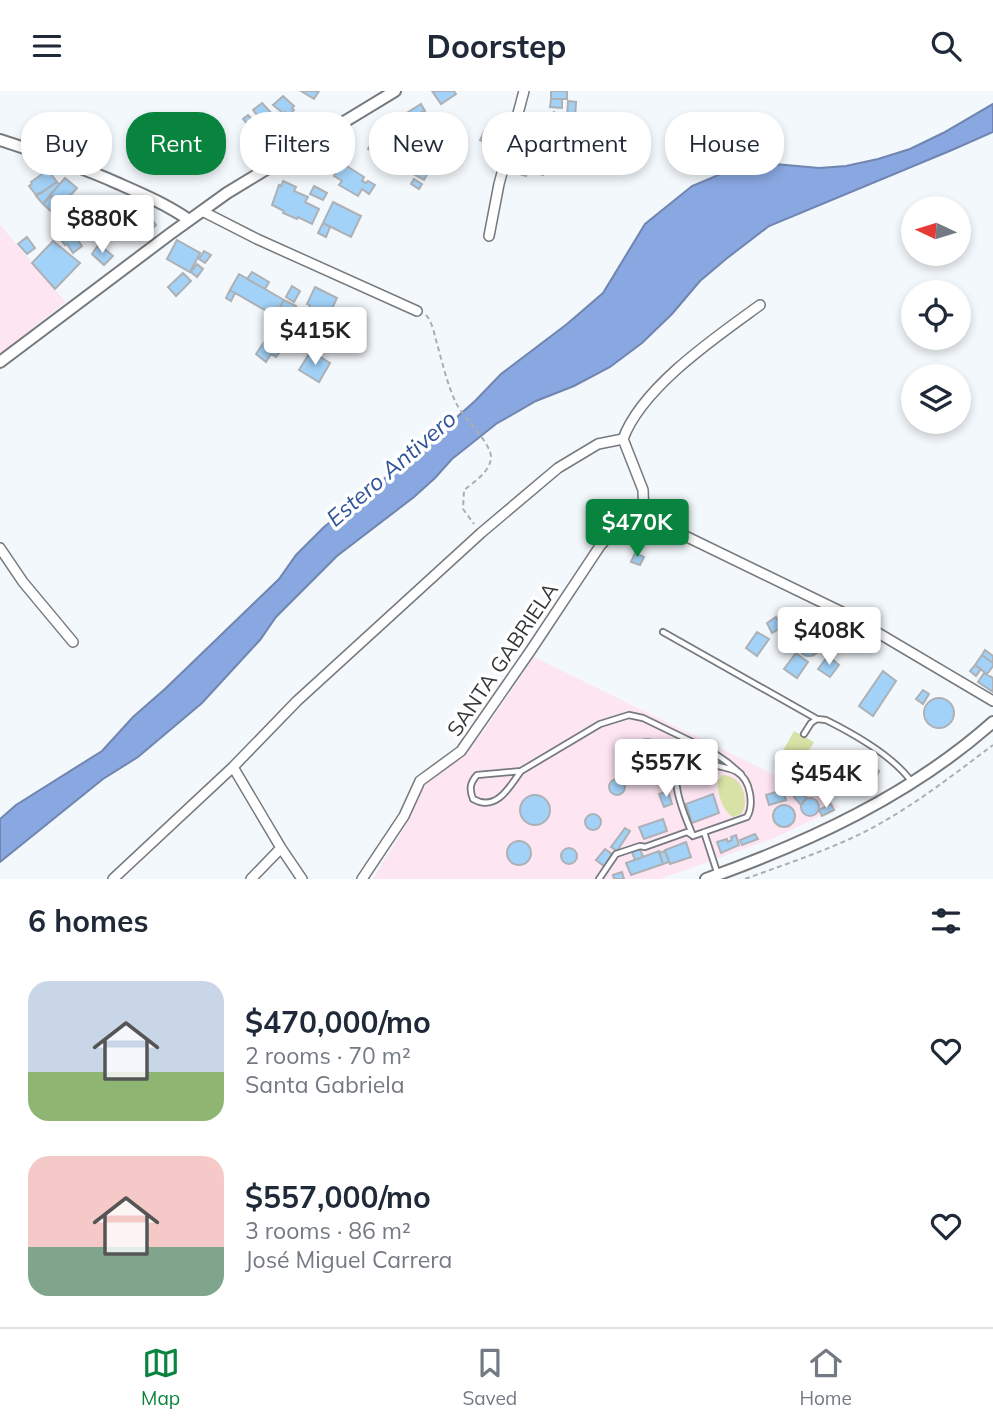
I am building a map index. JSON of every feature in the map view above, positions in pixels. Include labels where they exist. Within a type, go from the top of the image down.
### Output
[{"type":"street","points":[[0,362],[202,211],[257,174],[396,91]]},
{"type":"street","points":[[489,236],[499,184],[524,91]]},
{"type":"street","points":[[0,140],[76,165],[152,198],[189,220]]},
{"type":"street","points":[[202,211],[257,239],[417,311]]},
{"type":"street","points":[[760,305],[664,380],[628,425],[623,439],[643,490],[644,516],[846,614],[993,701]]},
{"type":"street","points":[[113,879],[233,767],[297,701],[481,533],[558,468],[598,444],[623,439]]},
{"type":"street","name":"SANTA GABRIELA","points":[[362,879],[404,817],[420,781],[461,751],[600,546],[619,524],[644,516]]},
{"type":"street","points":[[0,548],[23,582],[73,642]]},
{"type":"street","points":[[706,879],[819,834],[873,806],[939,764],[993,722]]},
{"type":"street","points":[[233,767],[302,879]]},
{"type":"street","points":[[251,879],[281,848]]},
{"type":"lane","points":[[663,632],[817,719],[837,726],[890,759],[912,782]]},
{"type":"lane","points":[[522,771],[477,775],[470,790],[473,799],[482,804],[494,802],[522,771],[600,724],[629,715],[643,718],[711,751],[727,762],[741,774],[750,793],[751,804],[747,817],[693,836]]},
{"type":"lane","points":[[804,734],[817,719]]},
{"type":"lane","points":[[693,836],[676,786],[681,762],[691,755],[699,755],[715,765],[741,774]]},
{"type":"lane","points":[[599,879],[616,854],[687,832],[693,836]]},
{"type":"lane","points":[[704,832],[718,875]]},
{"type":"path","points":[[417,311],[429,318],[455,400],[491,454],[486,470],[464,490],[463,509],[481,533]]},
{"type":"path","points":[[745,879],[838,844],[881,823],[993,745]]},
{"type":"shaded area","points":[[0,225],[66,302],[0,354]]},
{"type":"shaded area","points":[[534,657],[840,807],[772,839],[660,879],[373,879],[406,825],[422,788],[465,755]]},
{"type":"green space","points":[[794,731],[814,742],[793,778],[774,767]]},
{"type":"green space","points":[[723,775],[738,782],[744,792],[744,809],[741,814],[733,817],[723,806],[719,795],[718,780]]},
{"type":"water","points":[[993,104],[993,132],[769,226],[700,281],[642,343],[610,367],[574,386],[536,401],[496,424],[452,459],[414,497],[337,556],[276,617],[260,640],[202,703],[138,757],[103,779],[0,862],[0,819],[16,805],[102,751],[133,717],[279,579],[296,555],[324,527],[421,449],[501,374],[603,293],[645,224],[692,186],[718,175],[784,175],[784,165],[819,168],[846,166],[910,149]]},
{"type":"building","points":[[301,91],[319,91],[314,99]]},
{"type":"building","points":[[432,91],[454,91],[456,94],[441,104]]},
{"type":"building","points":[[551,91],[567,91],[567,99],[551,99]]},
{"type":"building","points":[[283,96],[294,106],[294,110],[282,112],[273,105]]},
{"type":"building","points":[[551,99],[562,99],[562,108],[550,107]]},
{"type":"building","points":[[568,101],[576,102],[575,112],[567,112]]},
{"type":"building","points":[[262,103],[270,112],[255,112],[253,110]]},
{"type":"building","points":[[421,104],[425,111],[422,112],[408,112]]},
{"type":"building","points":[[355,171],[364,177],[362,181],[375,185],[369,194],[362,189],[358,196],[339,185],[342,181],[334,176],[355,175]]},
{"type":"building","points":[[41,175],[52,175],[57,182],[36,195],[29,186]]},
{"type":"building","points":[[65,178],[77,188],[62,205],[50,195]]},
{"type":"building","points":[[414,179],[422,184],[419,189],[411,184]]},
{"type":"building","points":[[283,181],[296,187],[294,191],[308,197],[305,202],[319,209],[312,224],[283,213],[284,211],[272,205]]},
{"type":"building","points":[[57,182],[59,185],[43,204],[36,196]]},
{"type":"building","points":[[314,186],[327,193],[323,200],[310,194]]},
{"type":"building","points":[[50,196],[61,206],[54,214],[43,204]]},
{"type":"building","points":[[77,196],[94,205],[82,228],[64,219]]},
{"type":"building","points":[[333,202],[361,216],[351,237],[323,223]]},
{"type":"building","points":[[139,207],[141,210],[144,207],[148,213],[145,215],[156,225],[144,234],[135,223],[132,225],[128,220],[131,218],[129,215]]},
{"type":"building","points":[[116,213],[122,218],[105,235],[100,229]]},
{"type":"building","points":[[323,223],[330,227],[326,237],[318,233]]},
{"type":"building","points":[[71,231],[82,246],[73,253],[62,241],[65,239],[63,236]]},
{"type":"building","points":[[27,237],[35,248],[27,254],[18,244]]},
{"type":"building","points":[[177,240],[200,253],[190,272],[167,259]]},
{"type":"building","points":[[53,241],[80,263],[55,289],[32,263]]},
{"type":"building","points":[[99,244],[113,256],[104,265],[92,254]]},
{"type":"building","points":[[204,251],[211,255],[205,263],[199,259]]},
{"type":"building","points":[[197,264],[203,269],[197,277],[191,272]]},
{"type":"building","points":[[252,272],[269,282],[265,289],[247,279]]},
{"type":"building","points":[[183,273],[191,281],[176,296],[168,287]]},
{"type":"building","points":[[239,274],[284,300],[275,316],[230,290]]},
{"type":"building","points":[[292,286],[300,291],[294,302],[286,297]]},
{"type":"building","points":[[315,287],[337,298],[329,315],[324,312],[322,316],[308,310],[310,305],[307,304]]},
{"type":"building","points":[[230,290],[235,293],[231,301],[226,298]]},
{"type":"building","points":[[284,300],[296,306],[287,323],[275,316]]},
{"type":"building","points":[[267,338],[282,349],[276,357],[271,354],[266,362],[256,354]]},
{"type":"building","points":[[311,351],[330,363],[319,382],[299,370]]},
{"type":"building","points":[[635,553],[644,557],[640,565],[631,562]]},
{"type":"building","points":[[776,617],[782,627],[772,633],[767,623]]},
{"type":"building","points":[[822,619],[834,624],[831,631],[820,627]]},
{"type":"building","points":[[757,632],[769,639],[757,656],[746,648]]},
{"type":"building","points":[[809,634],[817,637],[820,645],[817,653],[809,656],[801,653],[798,645],[801,637]]},
{"type":"building","points":[[985,650],[993,656],[993,663],[982,655]]},
{"type":"building","points":[[796,653],[808,662],[797,678],[784,669]]},
{"type":"building","points":[[982,655],[993,663],[987,674],[975,665]]},
{"type":"building","points":[[828,656],[839,665],[830,677],[818,669]]},
{"type":"building","points":[[975,665],[981,669],[976,676],[970,671]]},
{"type":"building","points":[[883,671],[896,681],[873,716],[859,706]]},
{"type":"building","points":[[984,673],[993,678],[993,692],[978,682]]},
{"type":"building","points":[[923,690],[929,694],[923,704],[916,699]]},
{"type":"building","points":[[939,698],[950,702],[954,713],[950,724],[939,728],[928,724],[924,713],[928,702]]},
{"type":"building","points":[[647,739],[656,743],[660,752],[656,761],[647,765],[638,761],[634,752],[638,743]]},
{"type":"building","points":[[854,759],[879,771],[874,782],[849,769]]},
{"type":"building","points":[[614,779],[620,779],[625,787],[623,793],[614,795],[609,790],[609,784]]},
{"type":"building","points":[[783,790],[786,800],[769,805],[766,795]]},
{"type":"building","points":[[668,791],[672,804],[664,807],[659,794]]},
{"type":"building","points":[[800,791],[807,798],[801,805],[794,797]]},
{"type":"building","points":[[713,794],[719,813],[692,823],[686,804]]},
{"type":"building","points":[[535,795],[541,796],[549,804],[549,816],[541,824],[535,825],[529,824],[521,816],[520,810],[521,804],[529,796]]},
{"type":"building","points":[[810,798],[816,801],[819,807],[816,813],[810,816],[804,813],[801,807],[804,801]]},
{"type":"building","points":[[831,804],[834,810],[822,816],[819,810]]},
{"type":"building","points":[[784,805],[792,808],[795,816],[792,824],[784,827],[776,824],[773,816],[776,808]]},
{"type":"building","points":[[590,814],[596,814],[601,822],[599,828],[590,830],[585,825],[585,819]]},
{"type":"building","points":[[663,819],[667,831],[644,839],[639,827]]},
{"type":"building","points":[[625,828],[630,831],[617,851],[611,847]]},
{"type":"building","points":[[755,834],[758,839],[742,845],[740,840]]},
{"type":"building","points":[[736,835],[739,845],[721,853],[717,842],[727,839],[728,842]]},
{"type":"building","points":[[519,841],[528,844],[531,853],[528,862],[519,865],[510,862],[507,853],[510,844]]},
{"type":"building","points":[[686,842],[691,857],[670,864],[665,850]]},
{"type":"building","points":[[566,848],[572,848],[577,856],[575,862],[566,864],[561,859],[561,853]]},
{"type":"building","points":[[605,849],[612,854],[604,866],[596,860]]},
{"type":"building","points":[[640,849],[643,857],[635,860],[632,852]]},
{"type":"building","points":[[659,851],[663,864],[631,875],[626,863]]},
{"type":"building","points":[[665,851],[669,862],[663,864],[659,853]]},
{"type":"building","points":[[622,872],[624,879],[614,879],[613,875]]},
{"type":"water label","name":"Estero Antivero","points":[[391,468]]}]
